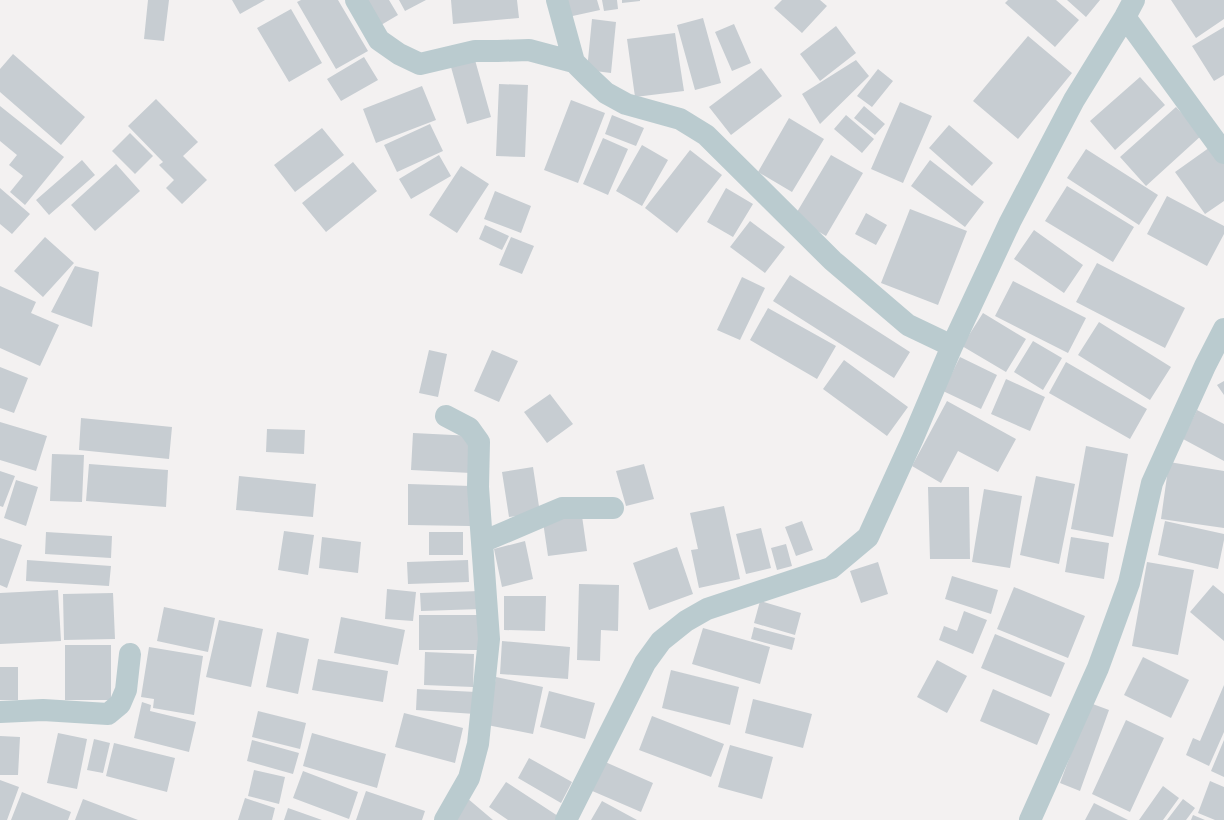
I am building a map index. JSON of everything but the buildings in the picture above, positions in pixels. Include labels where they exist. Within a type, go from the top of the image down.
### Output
[{"type":"street","points":[[356,0],[379,40],[399,54],[420,64],[475,51],[529,50],[574,62]]},
{"type":"street","points":[[557,0],[574,62],[606,93],[626,104],[680,119],[706,135],[839,266],[908,325],[952,346]]},
{"type":"street","points":[[566,820],[645,663],[661,640],[686,621],[707,609],[831,568],[868,537],[913,438],[952,346],[1010,222],[1074,100],[1129,9],[1224,152]]},
{"type":"street","points":[[1030,820],[1104,654],[1129,583],[1152,483],[1205,366],[1224,329]]},
{"type":"street","points":[[445,820],[469,778],[478,744],[489,639],[478,487],[479,442],[469,428],[446,416]]},
{"type":"street","points":[[482,542],[562,508],[613,508]]},
{"type":"street","points":[[0,712],[43,710],[108,714],[120,704],[126,690],[130,654]]}]
